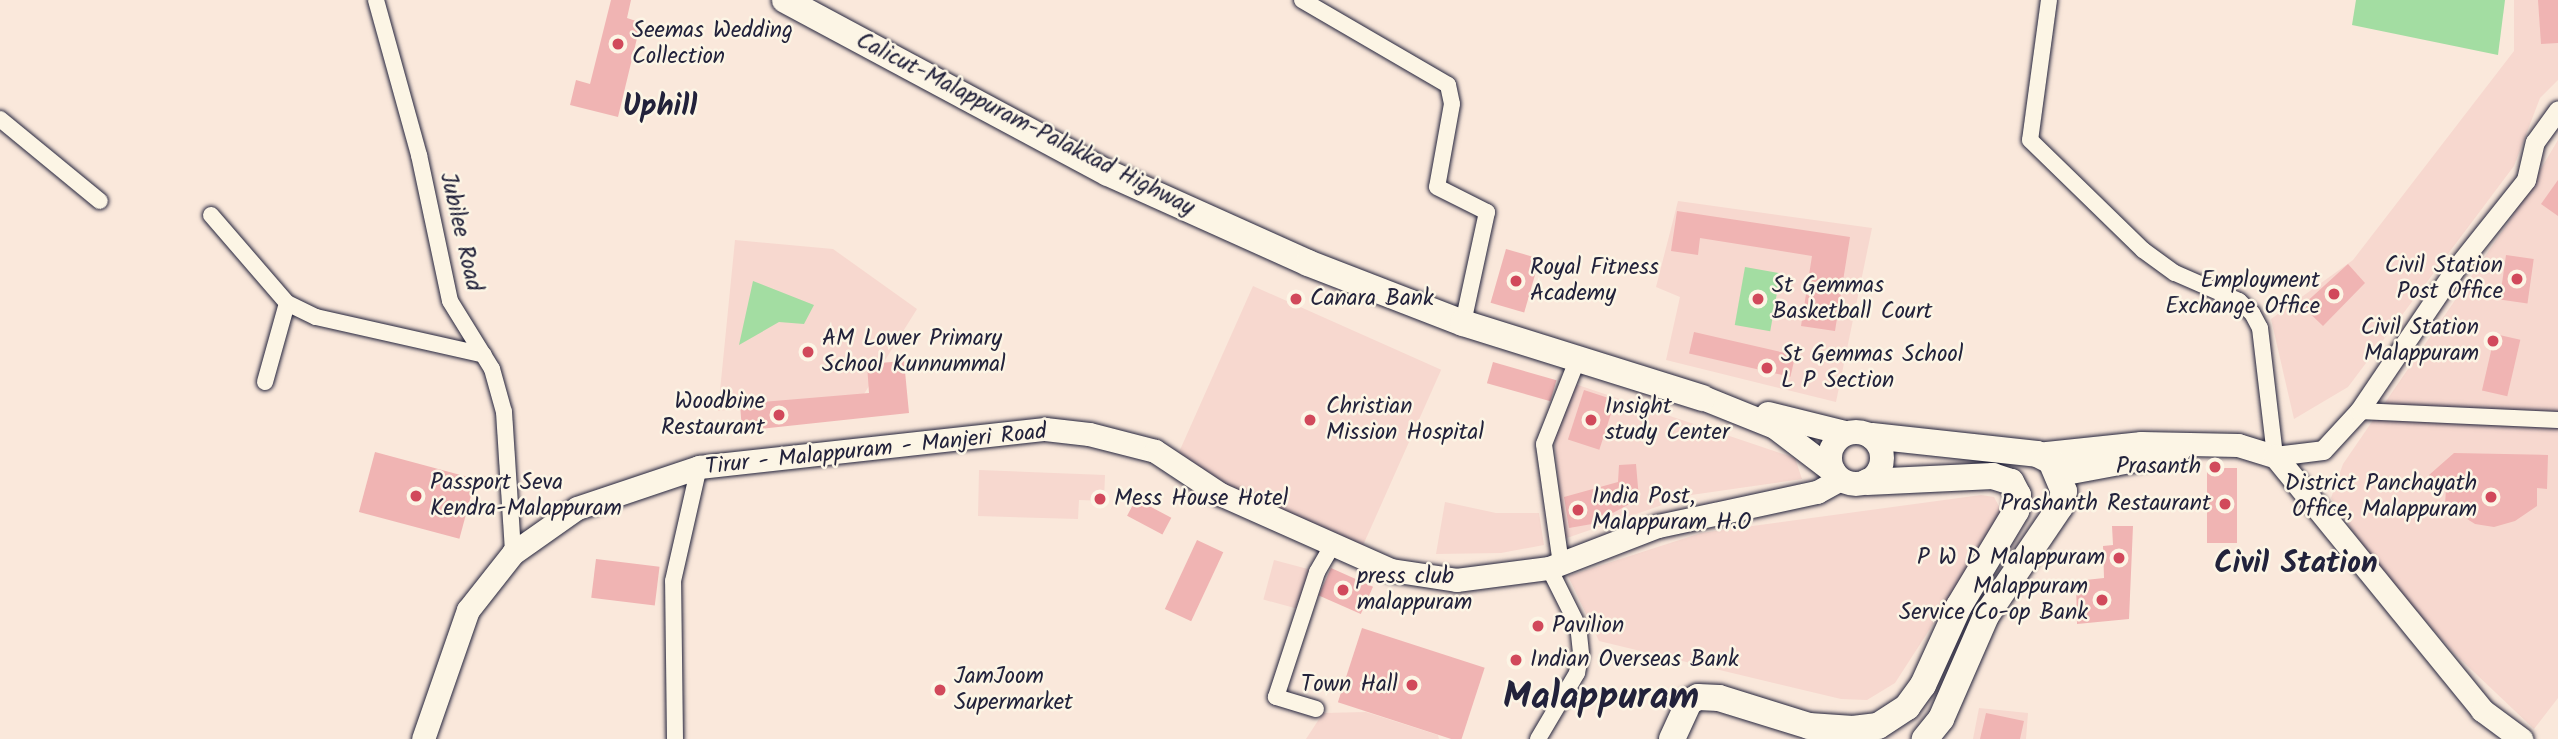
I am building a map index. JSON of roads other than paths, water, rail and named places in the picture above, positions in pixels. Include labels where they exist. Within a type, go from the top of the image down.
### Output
[{"type":"highway","name":"Calicut-Malappuram-Palakkad Highway","points":[[785,0],[1108,173],[1308,263],[1463,323],[1703,398]]},
{"type":"highway","points":[[1871,436],[2037,454],[2060,474],[2064,491],[2060,507],[1986,616],[1941,719],[1925,739]]},
{"type":"highway","points":[[1675,732],[1689,702],[1698,697],[1719,698],[1809,726],[1853,729],[1878,726],[1907,707],[2016,511],[2018,495],[2011,482],[1993,476],[1867,482]]},
{"type":"highway","points":[[1675,732],[1701,709],[1728,713],[1801,739]]},
{"type":"main road","name":"Calicut-Malappuram-Palakkad Highway","points":[[1703,398],[1845,433]]},
{"type":"main road","name":"Calicut-Malappuram-Palakkad Highway","points":[[1703,398],[1775,427],[1837,476]]},
{"type":"main road","name":"Tirur - Malappuram - Manjeri Road","points":[[423,739],[468,610],[513,553],[577,508],[699,467],[1045,429],[1089,434],[1154,452],[1220,494],[1415,578],[1493,579],[1555,566],[1658,526],[1817,492],[1837,476]]},
{"type":"main road","points":[[1845,433],[1871,436],[1882,460],[1867,482],[1837,476],[1830,450],[1845,433]]},
{"type":"main road","points":[[2037,454],[2141,443],[2238,445],[2274,456],[2473,700],[2521,739]]},
{"type":"main road","points":[[2060,474],[2202,445]]},
{"type":"street","name":"Jubilee Road","points":[[376,0],[419,155],[450,301],[484,355],[504,412],[513,553]]},
{"type":"street","points":[[1302,0],[1448,85],[1452,104],[1437,187],[1487,212],[1463,323]]},
{"type":"street","points":[[2049,0],[2030,139],[2143,250],[2175,273],[2239,301],[2252,313],[2260,328],[2274,456],[2323,450],[2359,411],[2456,268],[2526,180],[2535,142],[2558,110]]},
{"type":"street","points":[[0,119],[100,201]]},
{"type":"street","points":[[211,215],[287,303],[316,317],[484,355]]},
{"type":"street","points":[[265,382],[287,303]]},
{"type":"street","points":[[1538,739],[1577,673],[1581,653],[1578,626],[1555,566],[1544,444],[1578,358]]},
{"type":"street","points":[[2359,411],[2558,420]]},
{"type":"street","points":[[676,739],[673,581],[699,467]]},
{"type":"street","points":[[1316,709],[1276,697],[1317,572],[1333,544]]},
{"type":"place","name":"Seemas Wedding Collection","points":[[618,44]]},
{"type":"place","name":"Civil Station Post Office","points":[[2517,279]]},
{"type":"place","name":"Royal Fitness Academy","points":[[1516,281]]},
{"type":"place","name":"Employment Exchange Office","points":[[2334,294]]},
{"type":"place","name":"Canara Bank","points":[[1296,299]]},
{"type":"place","name":"St Gemmas Basketball Court","points":[[1758,299]]},
{"type":"place","name":"Civil Station Malappuram","points":[[2493,341]]},
{"type":"place","name":"AM Lower Primary School Kunnummal","points":[[808,352]]},
{"type":"place","name":"St Gemmas School L P Section","points":[[1767,368]]},
{"type":"place","name":"Woodbine Restaurant","points":[[779,415]]},
{"type":"place","name":"Christian Mission Hospital","points":[[1310,420]]},
{"type":"place","name":"Insight study Center","points":[[1591,420]]},
{"type":"place","name":"Prasanth","points":[[2215,467]]},
{"type":"place","name":"Passport Seva Kendra-Malappuram","points":[[416,496]]},
{"type":"place","name":"District Panchayath Office, Malappuram","points":[[2491,497]]},
{"type":"place","name":"Mess House Hotel","points":[[1100,499]]},
{"type":"place","name":"Prashanth Restaurant","points":[[2225,504]]},
{"type":"place","name":"India Post, Malappuram H.O","points":[[1578,510]]},
{"type":"place","name":"P W D Malappuram","points":[[2119,558]]},
{"type":"place","name":"press club malappuram","points":[[1343,590]]},
{"type":"place","name":"Malappuram Service Co-op Bank","points":[[2102,600]]},
{"type":"place","name":"Pavilion","points":[[1538,626]]},
{"type":"place","name":"Indian Overseas Bank","points":[[1516,660]]},
{"type":"place","name":"Town Hall","points":[[1412,685]]},
{"type":"place","name":"JamJoom Supermarket","points":[[940,690]]},
{"type":"district","name":"Uphill","points":[[660,107]]},
{"type":"district","name":"Civil Station","points":[[2296,564]]},
{"type":"district","name":"Malappuram","points":[[1601,699]]}]
